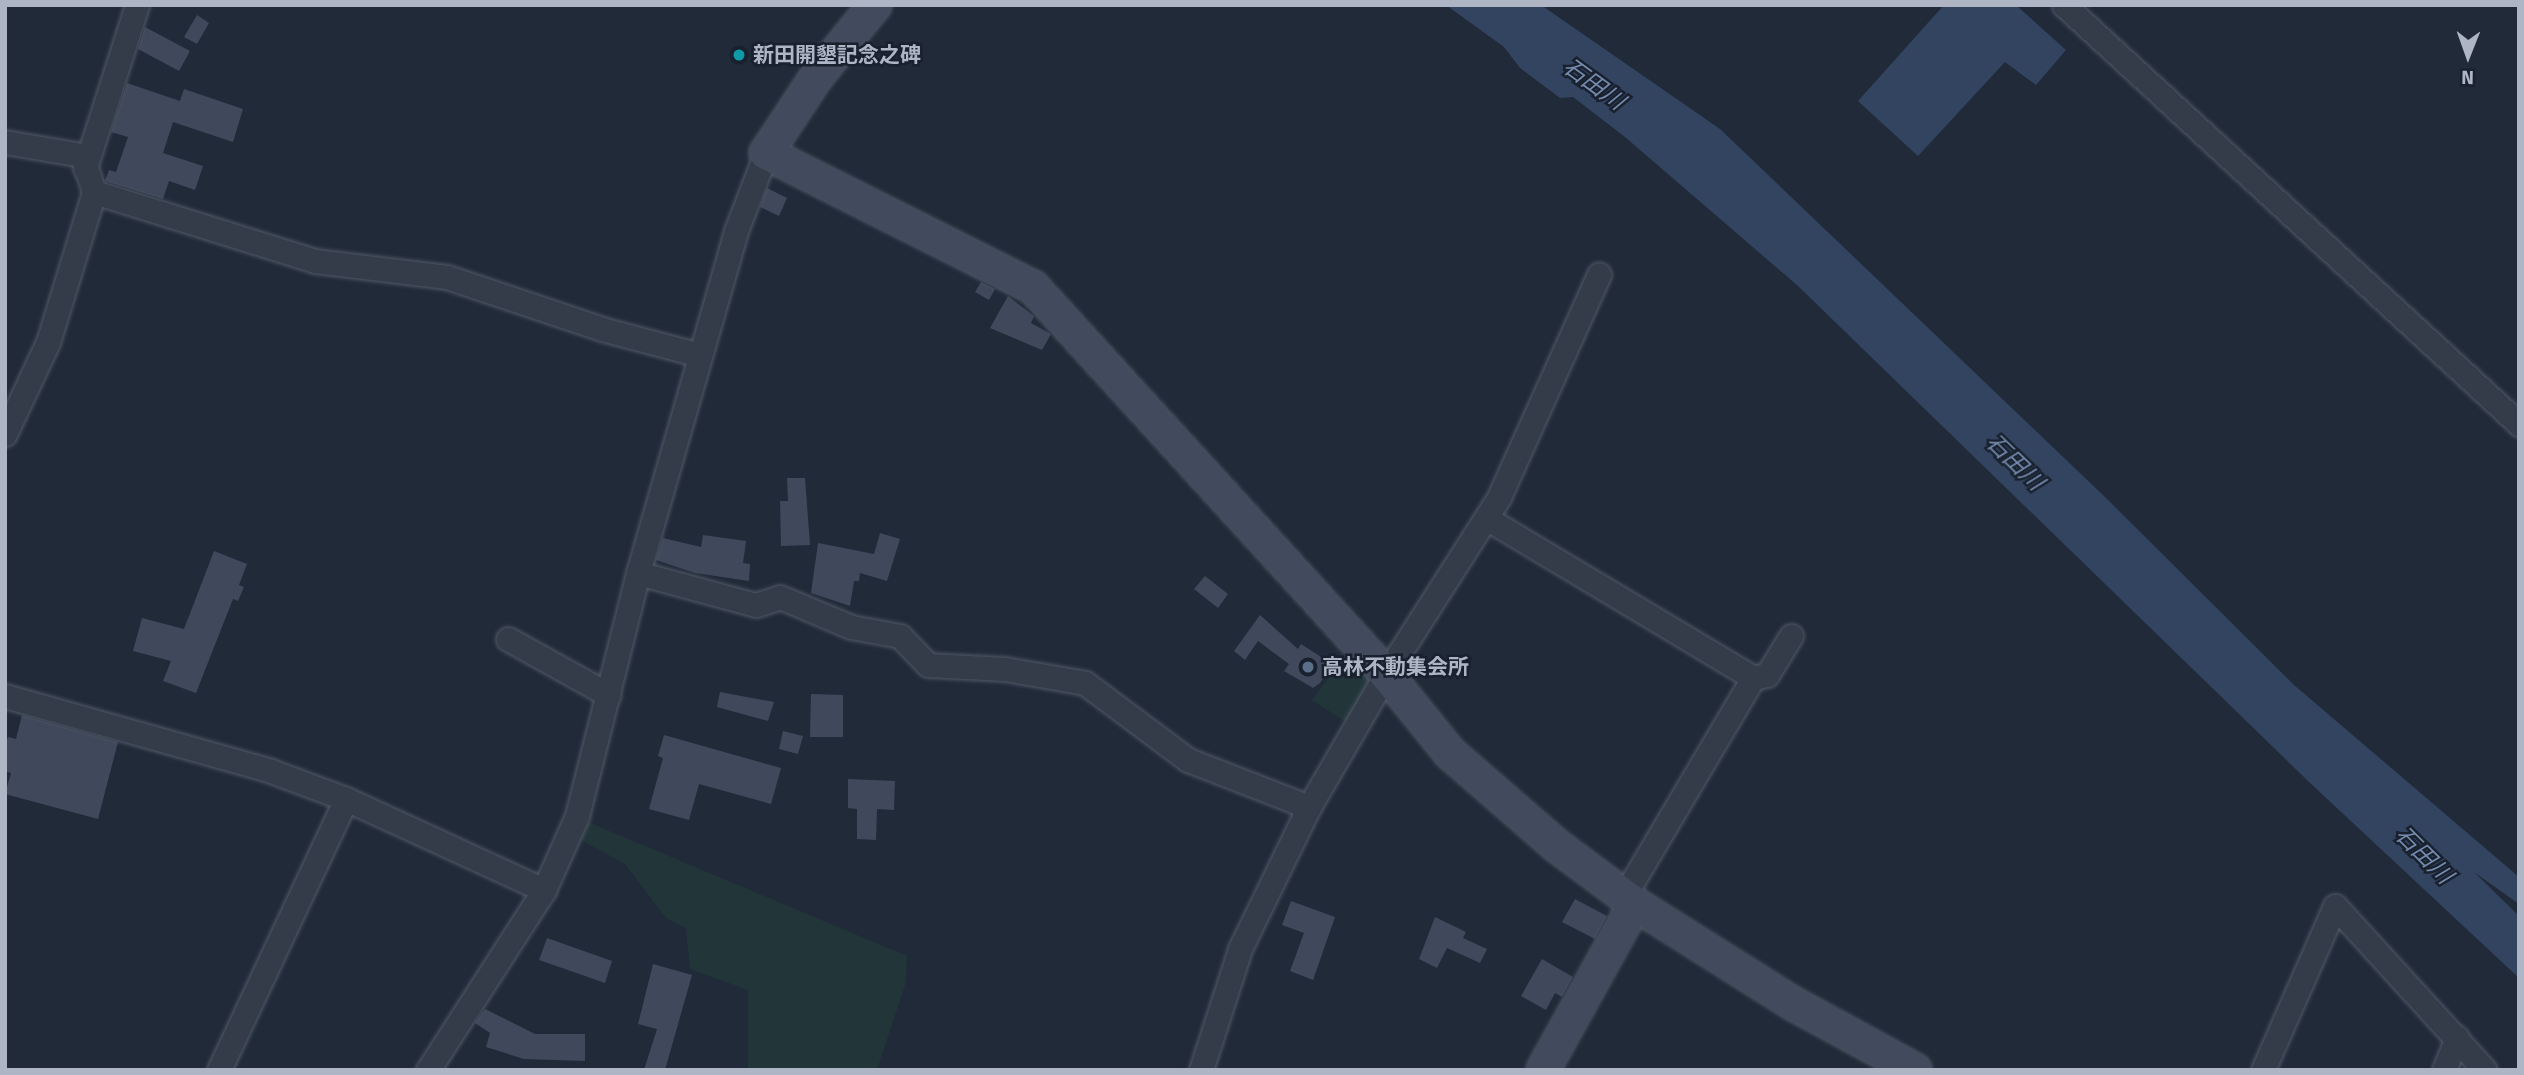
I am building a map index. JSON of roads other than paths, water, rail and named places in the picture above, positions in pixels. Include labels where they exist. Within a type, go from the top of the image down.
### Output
[{"type":"street","points":[[85,168],[137,5]]},
{"type":"street","points":[[428,1070],[544,890],[577,816],[638,573],[700,355],[736,231],[766,153],[817,76],[874,5]]},
{"type":"street","points":[[2064,5],[2519,424]]},
{"type":"street","points":[[5,142],[82,155],[94,192],[48,342],[5,434]]},
{"type":"street","points":[[766,153],[1033,287],[1386,674],[1450,753],[1557,846],[1630,900],[1794,1004],[1915,1070]]},
{"type":"street","points":[[94,192],[315,261],[447,277],[602,329],[700,355]]},
{"type":"street","points":[[1201,1070],[1240,949],[1309,807],[1386,674],[1486,518],[1562,361],[1599,274]]},
{"type":"street","points":[[1486,518],[1753,678]]},
{"type":"street","points":[[638,573],[756,605],[780,597],[851,627],[900,636],[928,665],[1005,668],[1085,683],[1188,760],[1309,807]]},
{"type":"street","points":[[1543,1070],[1630,900],[1753,678],[1767,674],[1791,636]]},
{"type":"street","points":[[508,639],[609,695]]},
{"type":"street","points":[[5,696],[183,744],[346,799],[544,890]]},
{"type":"street","points":[[219,1070],[346,799]]},
{"type":"street","points":[[2263,1070],[2335,906],[2485,1070]]},
{"type":"street","points":[[2444,1070],[2457,1037]]},
{"type":"water","name":"石田川","points":[[1446,5],[1541,5],[1720,129],[2105,497],[2294,685],[2519,877],[2519,904],[2474,872],[2519,916],[2519,978],[2308,781],[1798,286],[1625,137],[1573,97],[1560,98],[1520,68],[1504,47]]},
{"type":"water","points":[[1944,5],[2016,5],[2066,50],[2036,85],[2005,62],[1918,156],[1858,101]]},
{"type":"place","name":"新田開墾記念之碑","points":[[739,55]]},
{"type":"place","name":"高林不動集会所","points":[[1308,667]]}]
